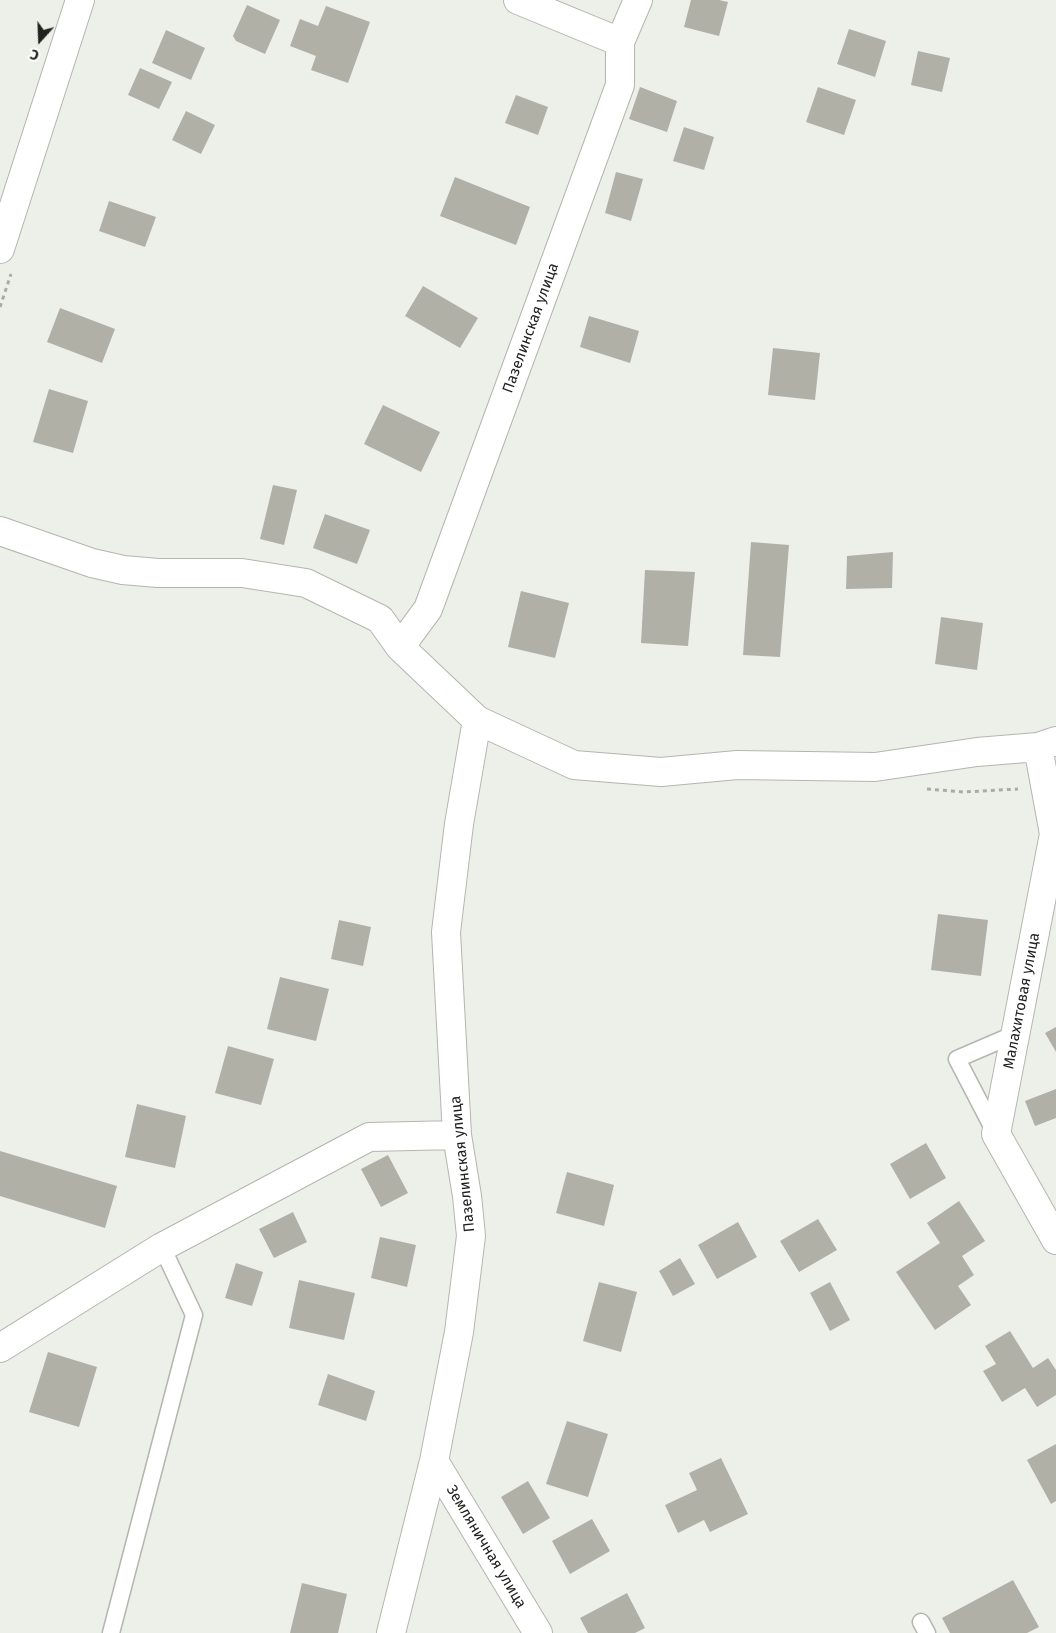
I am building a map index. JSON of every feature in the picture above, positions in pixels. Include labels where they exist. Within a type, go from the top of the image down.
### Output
[{"type":"street","points":[[0,249],[80,0]]},
{"type":"street","points":[[518,0],[620,42]]},
{"type":"street","name":"Пазелинская улица","points":[[400,647],[428,609],[617,94],[620,85],[620,42],[638,0]]},
{"type":"street","points":[[0,531],[92,563],[123,570],[158,573],[242,574],[306,583],[380,619],[400,647],[477,720],[574,765],[661,772],[737,765],[875,767],[1047,744]]},
{"type":"street","name":"Пазелинская улица","points":[[391,1633],[434,1461],[459,1332],[470,1236],[468,1196],[458,1135],[446,932],[460,824],[477,720]]},
{"type":"street","name":"Малахитовая улица","points":[[996,1134],[1054,834],[1048,804],[1047,744]]},
{"type":"street","points":[[996,1134],[1056,1240]]},
{"type":"street","points":[[0,1348],[162,1247],[369,1137],[458,1135]]},
{"type":"street","name":"Земляничная улица","points":[[434,1461],[538,1633]]},
{"type":"lane","points":[[996,1134],[957,1059],[1015,1034]]},
{"type":"lane","points":[[111,1633],[194,1315],[162,1247]]},
{"type":"path","points":[[919,788],[964,792],[1028,788],[1048,804]]},
{"type":"building","points":[[691,0],[719,0],[728,2],[719,36],[684,27]]},
{"type":"building","points":[[247,5],[280,20],[265,54],[236,41],[233,36]]},
{"type":"building","points":[[326,6],[370,22],[348,83],[311,70],[316,56],[290,46],[300,19],[318,26]]},
{"type":"building","points":[[849,29],[886,41],[875,77],[837,64]]},
{"type":"building","points":[[166,30],[205,48],[191,80],[152,63]]},
{"type":"building","points":[[918,51],[950,58],[942,92],[911,85]]},
{"type":"building","points":[[140,68],[172,82],[159,109],[128,95]]},
{"type":"building","points":[[640,87],[677,101],[667,132],[629,119]]},
{"type":"building","points":[[818,87],[856,100],[844,135],[806,122]]},
{"type":"building","points":[[516,95],[548,107],[538,135],[505,123]]},
{"type":"building","points":[[186,111],[215,125],[201,154],[172,140]]},
{"type":"building","points":[[684,127],[714,137],[704,170],[673,161]]},
{"type":"building","points":[[616,172],[643,179],[631,221],[605,213]]},
{"type":"building","points":[[455,177],[530,207],[516,245],[440,216]]},
{"type":"building","points":[[109,201],[156,217],[145,247],[99,231]]},
{"type":"building","points":[[423,286],[478,318],[460,348],[405,316]]},
{"type":"building","points":[[60,308],[115,329],[102,363],[47,342]]},
{"type":"building","points":[[589,316],[639,331],[630,363],[580,347]]},
{"type":"building","points":[[773,348],[820,353],[815,400],[768,395]]},
{"type":"building","points":[[49,389],[88,401],[73,453],[33,442]]},
{"type":"building","points":[[383,405],[440,432],[421,472],[364,444]]},
{"type":"building","points":[[273,485],[297,490],[284,545],[260,539]]},
{"type":"building","points":[[325,514],[370,530],[357,564],[313,548]]},
{"type":"building","points":[[751,542],[789,545],[780,657],[743,655]]},
{"type":"building","points":[[893,552],[892,588],[846,589],[847,556]]},
{"type":"building","points":[[645,570],[695,572],[688,646],[641,643]]},
{"type":"building","points":[[521,591],[569,603],[555,658],[508,647]]},
{"type":"building","points":[[941,617],[983,623],[977,670],[935,664]]},
{"type":"building","points":[[938,914],[988,920],[981,976],[931,970]]},
{"type":"building","points":[[339,920],[371,927],[363,966],[331,959]]},
{"type":"building","points":[[280,977],[329,989],[316,1041],[267,1029]]},
{"type":"building","points":[[1056,1027],[1056,1052],[1045,1033]]},
{"type":"building","points":[[228,1046],[274,1059],[261,1105],[215,1093]]},
{"type":"building","points":[[1056,1089],[1056,1118],[1035,1126],[1025,1101]]},
{"type":"building","points":[[137,1104],[186,1116],[175,1168],[125,1157]]},
{"type":"building","points":[[926,1143],[946,1178],[910,1199],[890,1164]]},
{"type":"building","points":[[0,1151],[117,1186],[105,1228],[0,1196]]},
{"type":"building","points":[[388,1155],[408,1193],[381,1207],[361,1169]]},
{"type":"building","points":[[567,1172],[614,1185],[604,1226],[556,1213]]},
{"type":"building","points":[[959,1201],[985,1241],[962,1256],[974,1275],[958,1286],[971,1305],[935,1330],[896,1272],[940,1243],[927,1223]]},
{"type":"building","points":[[293,1212],[307,1242],[274,1258],[259,1229]]},
{"type":"building","points":[[818,1219],[837,1250],[799,1272],[780,1241]]},
{"type":"building","points":[[738,1222],[757,1257],[717,1279],[698,1245]]},
{"type":"building","points":[[380,1237],[416,1245],[407,1287],[371,1278]]},
{"type":"building","points":[[680,1258],[695,1284],[673,1296],[659,1271]]},
{"type":"building","points":[[236,1263],[263,1272],[252,1306],[225,1298]]},
{"type":"building","points":[[299,1280],[355,1293],[344,1340],[289,1328]]},
{"type":"building","points":[[599,1282],[637,1292],[621,1352],[583,1341]]},
{"type":"building","points":[[830,1282],[850,1320],[830,1331],[810,1293]]},
{"type":"building","points":[[1010,1331],[1033,1368],[1048,1358],[1056,1370],[1056,1395],[1037,1407],[1025,1388],[1002,1402],[983,1371],[996,1364],[985,1346]]},
{"type":"building","points":[[48,1352],[97,1367],[79,1427],[29,1412]]},
{"type":"building","points":[[328,1374],[375,1391],[366,1421],[318,1405]]},
{"type":"building","points":[[567,1421],[608,1434],[588,1497],[546,1484]]},
{"type":"building","points":[[1056,1444],[1056,1501],[1051,1504],[1027,1460]]},
{"type":"building","points":[[721,1458],[748,1514],[710,1532],[704,1520],[678,1533],[665,1505],[697,1490],[689,1473]]},
{"type":"building","points":[[528,1481],[550,1518],[523,1534],[501,1497]]},
{"type":"building","points":[[592,1519],[610,1551],[570,1574],[552,1541]]},
{"type":"building","points":[[1013,1580],[1039,1627],[1027,1633],[950,1633],[942,1618]]},
{"type":"building","points":[[302,1583],[347,1594],[338,1633],[290,1633]]},
{"type":"building","points":[[627,1593],[645,1628],[635,1633],[588,1633],[580,1618]]}]
